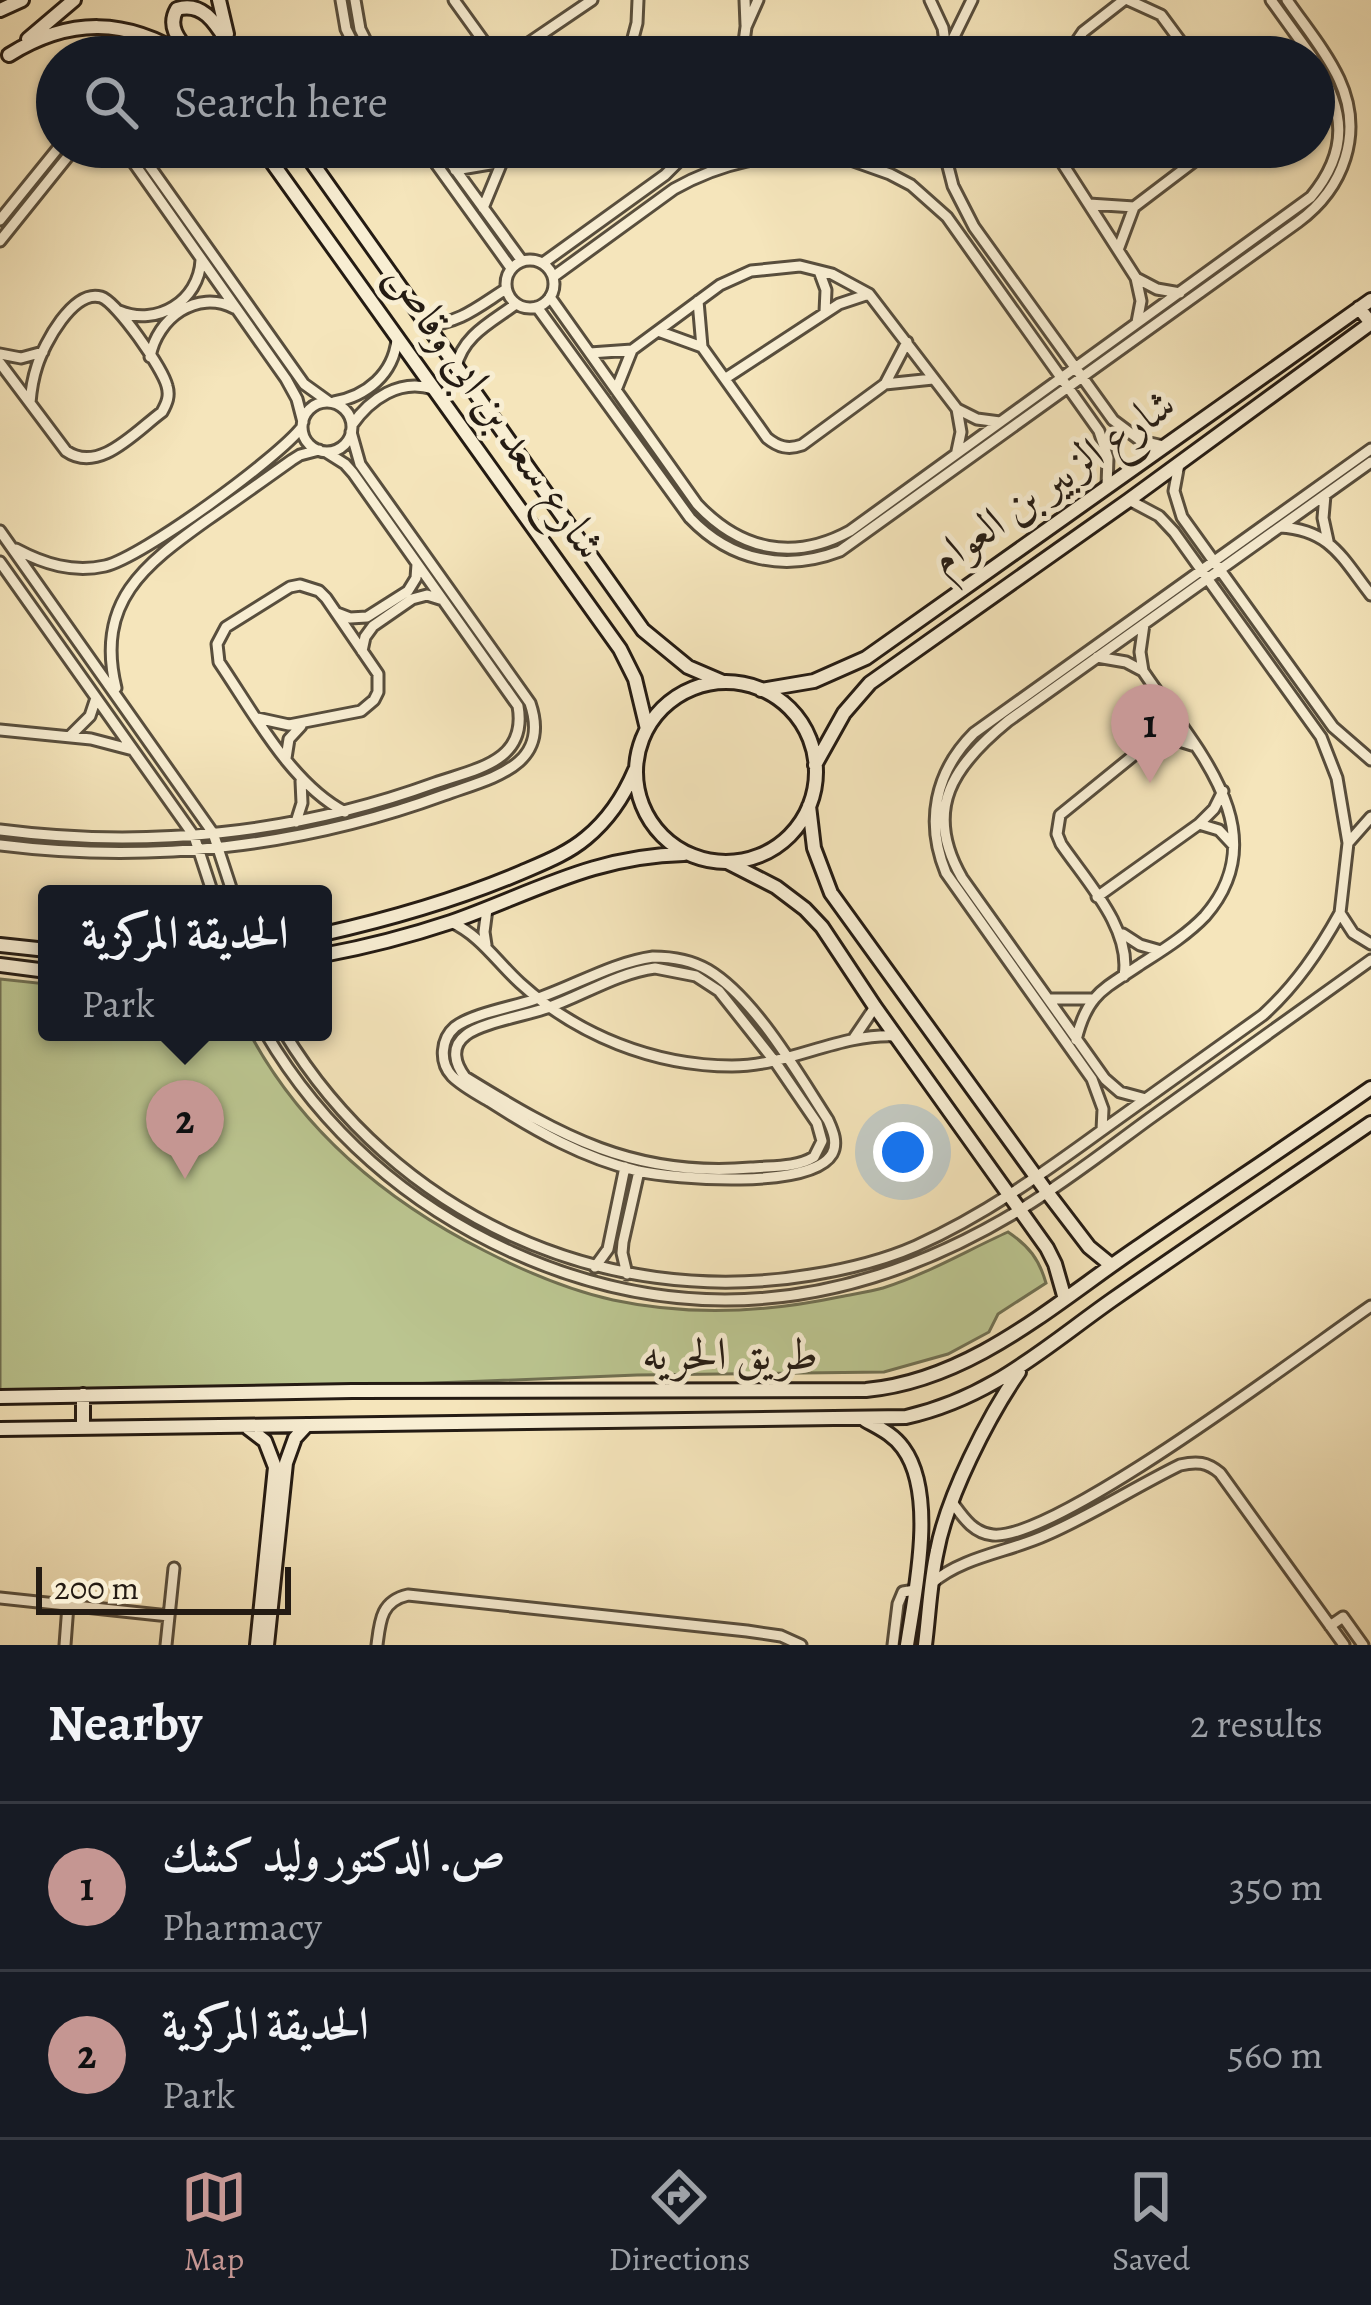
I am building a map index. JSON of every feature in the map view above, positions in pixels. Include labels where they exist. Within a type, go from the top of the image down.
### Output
[{"type":"street","points":[[5,60],[74,0]]},
{"type":"street","points":[[219,0],[228,36]]},
{"type":"street","points":[[341,0],[350,36]]},
{"type":"street","points":[[355,0],[364,36]]},
{"type":"street","points":[[454,0],[480,36]]},
{"type":"street","points":[[539,36],[592,0]]},
{"type":"street","points":[[626,0],[638,4],[634,36]]},
{"type":"street","points":[[745,0],[745,36]]},
{"type":"street","points":[[746,27],[758,0]]},
{"type":"street","points":[[930,0],[944,36]]},
{"type":"street","points":[[955,36],[972,0]]},
{"type":"street","points":[[1080,36],[1126,0],[1161,16]]},
{"type":"street","points":[[1159,0],[1161,16],[1175,36]]},
{"type":"street","points":[[1271,0],[1299,36]]},
{"type":"street","points":[[1286,0],[1305,36]]},
{"type":"street","points":[[0,10],[19,1]]},
{"type":"street","points":[[177,36],[172,22],[177,9],[189,3],[207,12],[223,36]]},
{"type":"street","points":[[47,36],[98,26],[149,36]]},
{"type":"street","points":[[5,60],[36,42]]},
{"type":"street","points":[[543,263],[553,277],[550,297],[697,504],[728,531],[766,546],[795,548],[837,538],[1322,202],[1345,161],[1350,130],[1341,84],[1335,78]]},
{"type":"street","points":[[1335,98],[1340,127],[1335,154]]},
{"type":"street","points":[[0,220],[42,168]]},
{"type":"street","points":[[0,241],[59,168]]},
{"type":"street","points":[[0,845],[79,851],[200,849],[282,840],[374,819],[503,774],[532,744],[535,730],[530,703],[443,600],[346,464],[309,443],[292,389],[137,168]]},
{"type":"street","points":[[0,830],[94,839],[194,836],[296,823],[402,795],[493,762],[510,748],[520,728],[518,706],[484,648],[360,464],[344,408],[304,384],[151,168]]},
{"type":"street","name":"شارع سعد بن ابى وقاص","points":[[276,168],[620,649],[640,695],[647,729]]},
{"type":"street","name":"شارع سعد بن ابى وقاص","points":[[316,168],[643,630],[688,667],[723,682]]},
{"type":"street","points":[[439,168],[511,268]]},
{"type":"street","points":[[467,168],[455,170],[522,261]]},
{"type":"street","points":[[483,208],[500,168]]},
{"type":"street","points":[[550,297],[537,307],[516,304],[506,289],[511,268],[522,261],[543,263],[673,168]]},
{"type":"street","points":[[553,277],[674,189],[720,168]]},
{"type":"street","points":[[873,168],[911,185],[946,217],[1100,431],[1108,458],[1107,486]]},
{"type":"street","points":[[948,168],[974,227],[1121,428],[1141,441],[1163,446]]},
{"type":"street","points":[[1067,168],[1136,278],[1141,301],[1137,325]]},
{"type":"street","points":[[1118,250],[1134,207],[1185,168]]},
{"type":"street","points":[[1080,372],[1302,206],[1330,168]]},
{"type":"street","points":[[1089,203],[1134,207]]},
{"type":"street","points":[[11,206],[22,214]]},
{"type":"street","points":[[150,356],[158,330],[194,289],[201,260]]},
{"type":"street","points":[[616,390],[632,350],[720,285],[751,271],[800,266],[845,279],[869,294],[957,409],[977,419],[1000,422]]},
{"type":"street","points":[[819,270],[826,290],[825,312]]},
{"type":"street","points":[[1136,278],[1157,289],[1180,293]]},
{"type":"street","points":[[426,325],[456,320],[506,289]]},
{"type":"street","points":[[725,378],[825,312],[869,294]]},
{"type":"street","points":[[0,359],[30,403],[66,451],[82,459],[100,457],[162,412],[167,385],[119,311],[97,296],[71,306],[43,352],[30,403]]},
{"type":"street","points":[[119,311],[149,317],[214,301],[235,308]]},
{"type":"street","points":[[698,301],[702,346],[767,438],[788,448],[802,445],[885,384],[907,341]]},
{"type":"street","points":[[456,367],[470,337],[516,304]]},
{"type":"street","points":[[1365,304],[1371,323]]},
{"type":"street","name":"شارع الزبير بن العوام","points":[[761,690],[814,681],[866,658],[1365,304]]},
{"type":"street","points":[[537,307],[690,518],[725,547],[767,561],[812,560],[839,550],[1065,382]]},
{"type":"street","name":"شارع الزبير بن العوام","points":[[815,765],[844,713],[870,683],[1371,323]]},
{"type":"street","points":[[658,331],[702,346]]},
{"type":"street","points":[[12,548],[41,562],[88,568],[119,561],[148,546],[279,451],[315,405],[350,399],[381,379],[394,358],[397,334]]},
{"type":"street","points":[[589,352],[632,350]]},
{"type":"street","points":[[0,359],[43,352]]},
{"type":"street","points":[[885,384],[933,379]]},
{"type":"street","points":[[119,699],[111,668],[111,637],[119,607],[134,580],[156,558],[300,454],[333,451],[345,444],[367,407],[403,386],[437,390]]},
{"type":"street","points":[[956,454],[961,432],[957,409]]},
{"type":"street","points":[[1146,1099],[1112,1087],[1048,999],[953,885],[941,860],[934,819],[938,792],[964,743],[987,723],[1217,565],[1371,449]]},
{"type":"street","points":[[1217,565],[1371,462]]},
{"type":"street","points":[[1179,464],[1174,477],[1176,504],[1333,727],[1371,760]]},
{"type":"street","points":[[1324,495],[1328,541]]},
{"type":"street","points":[[290,1041],[332,1100],[413,1177],[502,1231],[595,1267],[627,1274],[730,1284],[838,1271],[917,1246],[1011,1195],[1263,1015],[1307,967],[1340,913],[1348,843],[1343,800],[1321,737],[1167,523],[1129,500]]},
{"type":"street","points":[[1280,527],[1305,530],[1328,541],[1371,595]]},
{"type":"street","points":[[0,531],[213,833],[230,885]]},
{"type":"street","points":[[1032,539],[1045,558]]},
{"type":"street","points":[[0,562],[194,836],[210,885]]},
{"type":"street","points":[[362,651],[373,626],[412,585],[417,564]]},
{"type":"street","points":[[1350,567],[1370,571]]},
{"type":"street","points":[[1102,1130],[1102,1109],[1092,1078],[951,856],[945,818],[949,792],[961,765],[980,743],[1204,574]]},
{"type":"street","points":[[257,718],[305,723],[361,711],[374,700],[378,674],[319,591],[290,587],[226,627],[217,644],[218,662],[286,760],[301,781],[345,812]]},
{"type":"street","points":[[26,598],[40,588]]},
{"type":"street","points":[[335,611],[358,619],[419,596],[443,600]]},
{"type":"street","points":[[1048,999],[1091,999],[1161,951],[1194,926],[1214,903],[1228,875],[1232,817],[1223,791],[1143,671],[1144,623]]},
{"type":"street","points":[[1097,658],[1117,659],[1143,671]]},
{"type":"street","points":[[707,684],[742,684],[761,690],[792,712],[812,746],[815,786],[809,806],[786,840],[749,860],[707,860],[688,854],[655,828],[644,810],[636,769],[647,729],[666,705],[707,684]]},
{"type":"street","points":[[70,736],[90,716],[96,698]]},
{"type":"street","points":[[1124,976],[1126,954],[1120,933],[1061,844],[1057,824],[1067,808],[1150,742],[1165,704]]},
{"type":"street","points":[[286,760],[289,739],[305,723]]},
{"type":"street","points":[[0,730],[70,736],[134,750]]},
{"type":"street","points":[[1150,742],[1173,740],[1196,747]]},
{"type":"street","points":[[332,932],[416,911],[568,851],[610,814],[636,769]]},
{"type":"street","points":[[296,823],[301,781]]},
{"type":"street","points":[[1097,897],[1199,824],[1223,791]]},
{"type":"street","points":[[809,806],[814,848],[830,893],[1036,1178],[1089,1247],[1111,1265]]},
{"type":"street","points":[[1348,843],[1371,818]]},
{"type":"street","points":[[1199,824],[1219,830],[1233,845]]},
{"type":"street","points":[[332,953],[451,922],[597,866],[635,857],[688,854]]},
{"type":"street","points":[[728,862],[776,887],[822,927],[1021,1209],[1055,1264],[1065,1299]]},
{"type":"street","points":[[486,945],[488,907]]},
{"type":"street","points":[[1340,913],[1353,934],[1371,944]]},
{"type":"street","points":[[451,922],[486,945],[510,974],[550,1007],[604,1038],[663,1057],[730,1066],[776,1063],[854,1038],[896,1036]]},
{"type":"street","points":[[1120,933],[1161,951]]},
{"type":"street","points":[[0,945],[38,949]]},
{"type":"street","points":[[788,1059],[746,1003],[722,980],[697,964],[668,957],[638,959],[455,1027],[443,1057],[452,1077],[536,1126],[598,1148],[662,1165],[709,1170],[756,1173],[806,1162],[820,1150],[818,1123],[729,1000],[708,983],[655,968],[628,973],[550,1007],[471,1032],[455,1053],[465,1077],[536,1126],[570,1148],[639,1171],[686,1178],[806,1172],[826,1161],[834,1150],[834,1133],[788,1059]]},
{"type":"street","points":[[271,1041],[327,1118],[370,1162],[453,1222],[525,1258],[601,1285],[640,1294],[753,1300],[854,1283],[919,1262],[1021,1209],[1371,960]]},
{"type":"street","points":[[0,965],[38,969]]},
{"type":"street","points":[[1076,1040],[1091,999]]},
{"type":"street","points":[[854,1038],[875,1006]]},
{"type":"street","points":[[1366,1091],[1371,1107]]},
{"type":"street","name":"طريق الحريه","points":[[5,1395],[866,1390],[899,1386],[962,1364],[1065,1299],[1366,1091]]},
{"type":"street","name":"طريق الحريه","points":[[0,1429],[906,1418],[972,1396],[1021,1368],[1371,1123]]},
{"type":"street","points":[[595,1267],[608,1249],[626,1167]]},
{"type":"street","points":[[627,1274],[623,1242],[639,1171]]},
{"type":"street","points":[[952,1502],[973,1528],[992,1535],[1011,1533],[1057,1514],[1158,1454],[1371,1306]]},
{"type":"street","points":[[925,1645],[937,1548],[952,1502],[990,1420],[1021,1368]]},
{"type":"street","points":[[654,1420],[655,1390]]},
{"type":"street","points":[[82,1427],[83,1395]]},
{"type":"street","points":[[864,1419],[899,1442],[913,1466],[920,1509],[907,1645]]},
{"type":"street","points":[[257,1645],[288,1454],[307,1425]]},
{"type":"street","points":[[242,1426],[265,1441],[275,1467],[267,1645]]},
{"type":"street","points":[[893,1645],[903,1592],[932,1588],[954,1567],[1005,1552],[1180,1465],[1200,1462],[1210,1465],[1228,1483],[1344,1645]]},
{"type":"street","points":[[1057,1514],[1063,1527]]},
{"type":"street","points":[[166,1645],[174,1568]]},
{"type":"street","points":[[377,1645],[382,1612],[392,1600],[408,1595],[747,1630],[800,1645]]},
{"type":"street","points":[[0,1598],[169,1616]]},
{"type":"street","points":[[65,1645],[68,1606]]},
{"type":"street","points":[[1330,1626],[1342,1617],[1363,1645]]},
{"type":"green space","points":[[0,979],[38,983],[38,1041],[254,1041],[321,1132],[381,1186],[485,1251],[596,1296],[697,1310],[811,1302],[899,1283],[1008,1232],[1032,1254],[1046,1283],[998,1314],[989,1332],[948,1354],[884,1372],[637,1375],[310,1388],[0,1391]]},
{"type":"place","name":"ص. الدكتور وليد كشك","points":[[1150,783]]},
{"type":"place","name":"الحديقة المركزية","points":[[185,1179]]}]
